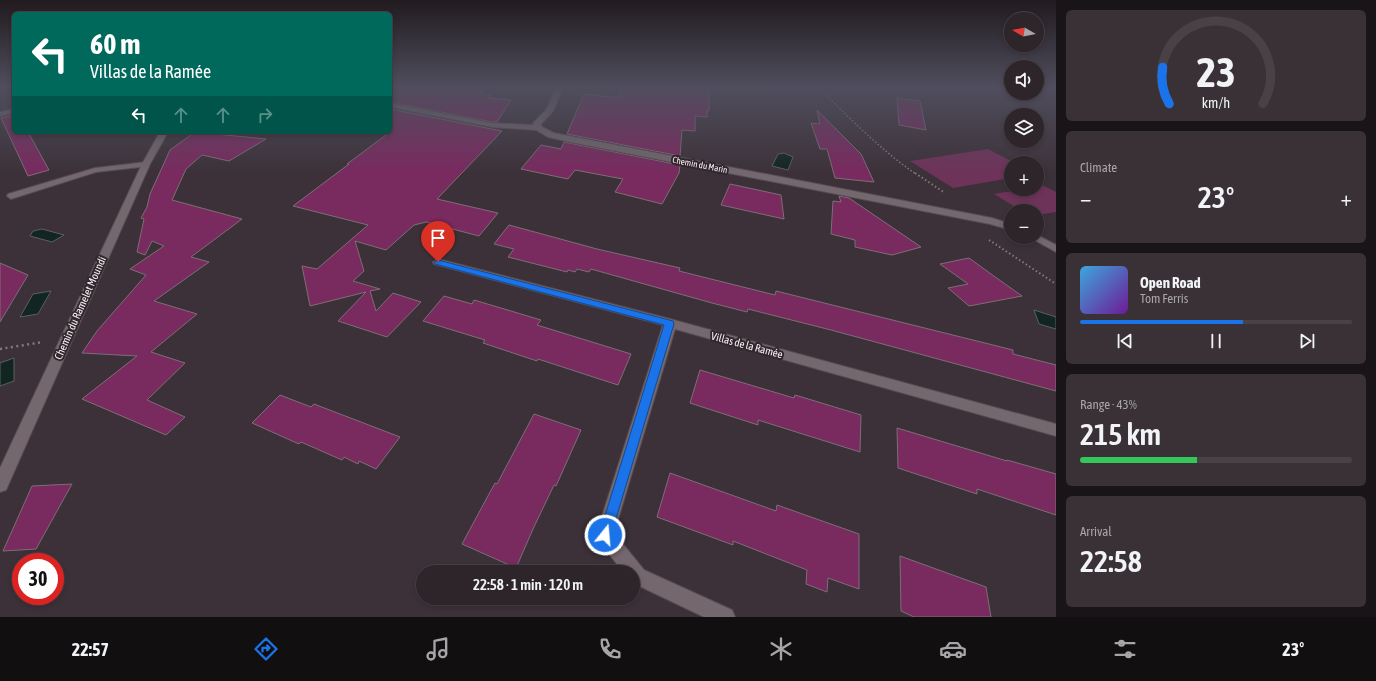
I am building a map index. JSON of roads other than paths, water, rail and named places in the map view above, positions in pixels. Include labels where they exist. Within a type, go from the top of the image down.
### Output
[{"type":"street","name":"Chemin du Marin","points":[[440,115],[492,125],[538,128],[551,135],[570,140],[973,218],[1004,225]]},
{"type":"street","points":[[538,128],[538,124],[546,115]]},
{"type":"street","name":"Chemin du Ramelet Moundi","points":[[0,485],[146,164],[163,134]]},
{"type":"street","points":[[1044,242],[1056,249]]},
{"type":"street","name":"Villas de la Ramée","points":[[438,262],[1056,430]]},
{"type":"street","points":[[670,324],[605,535],[638,576],[725,617]]},
{"type":"lane","points":[[11,196],[95,170],[146,164]]}]
